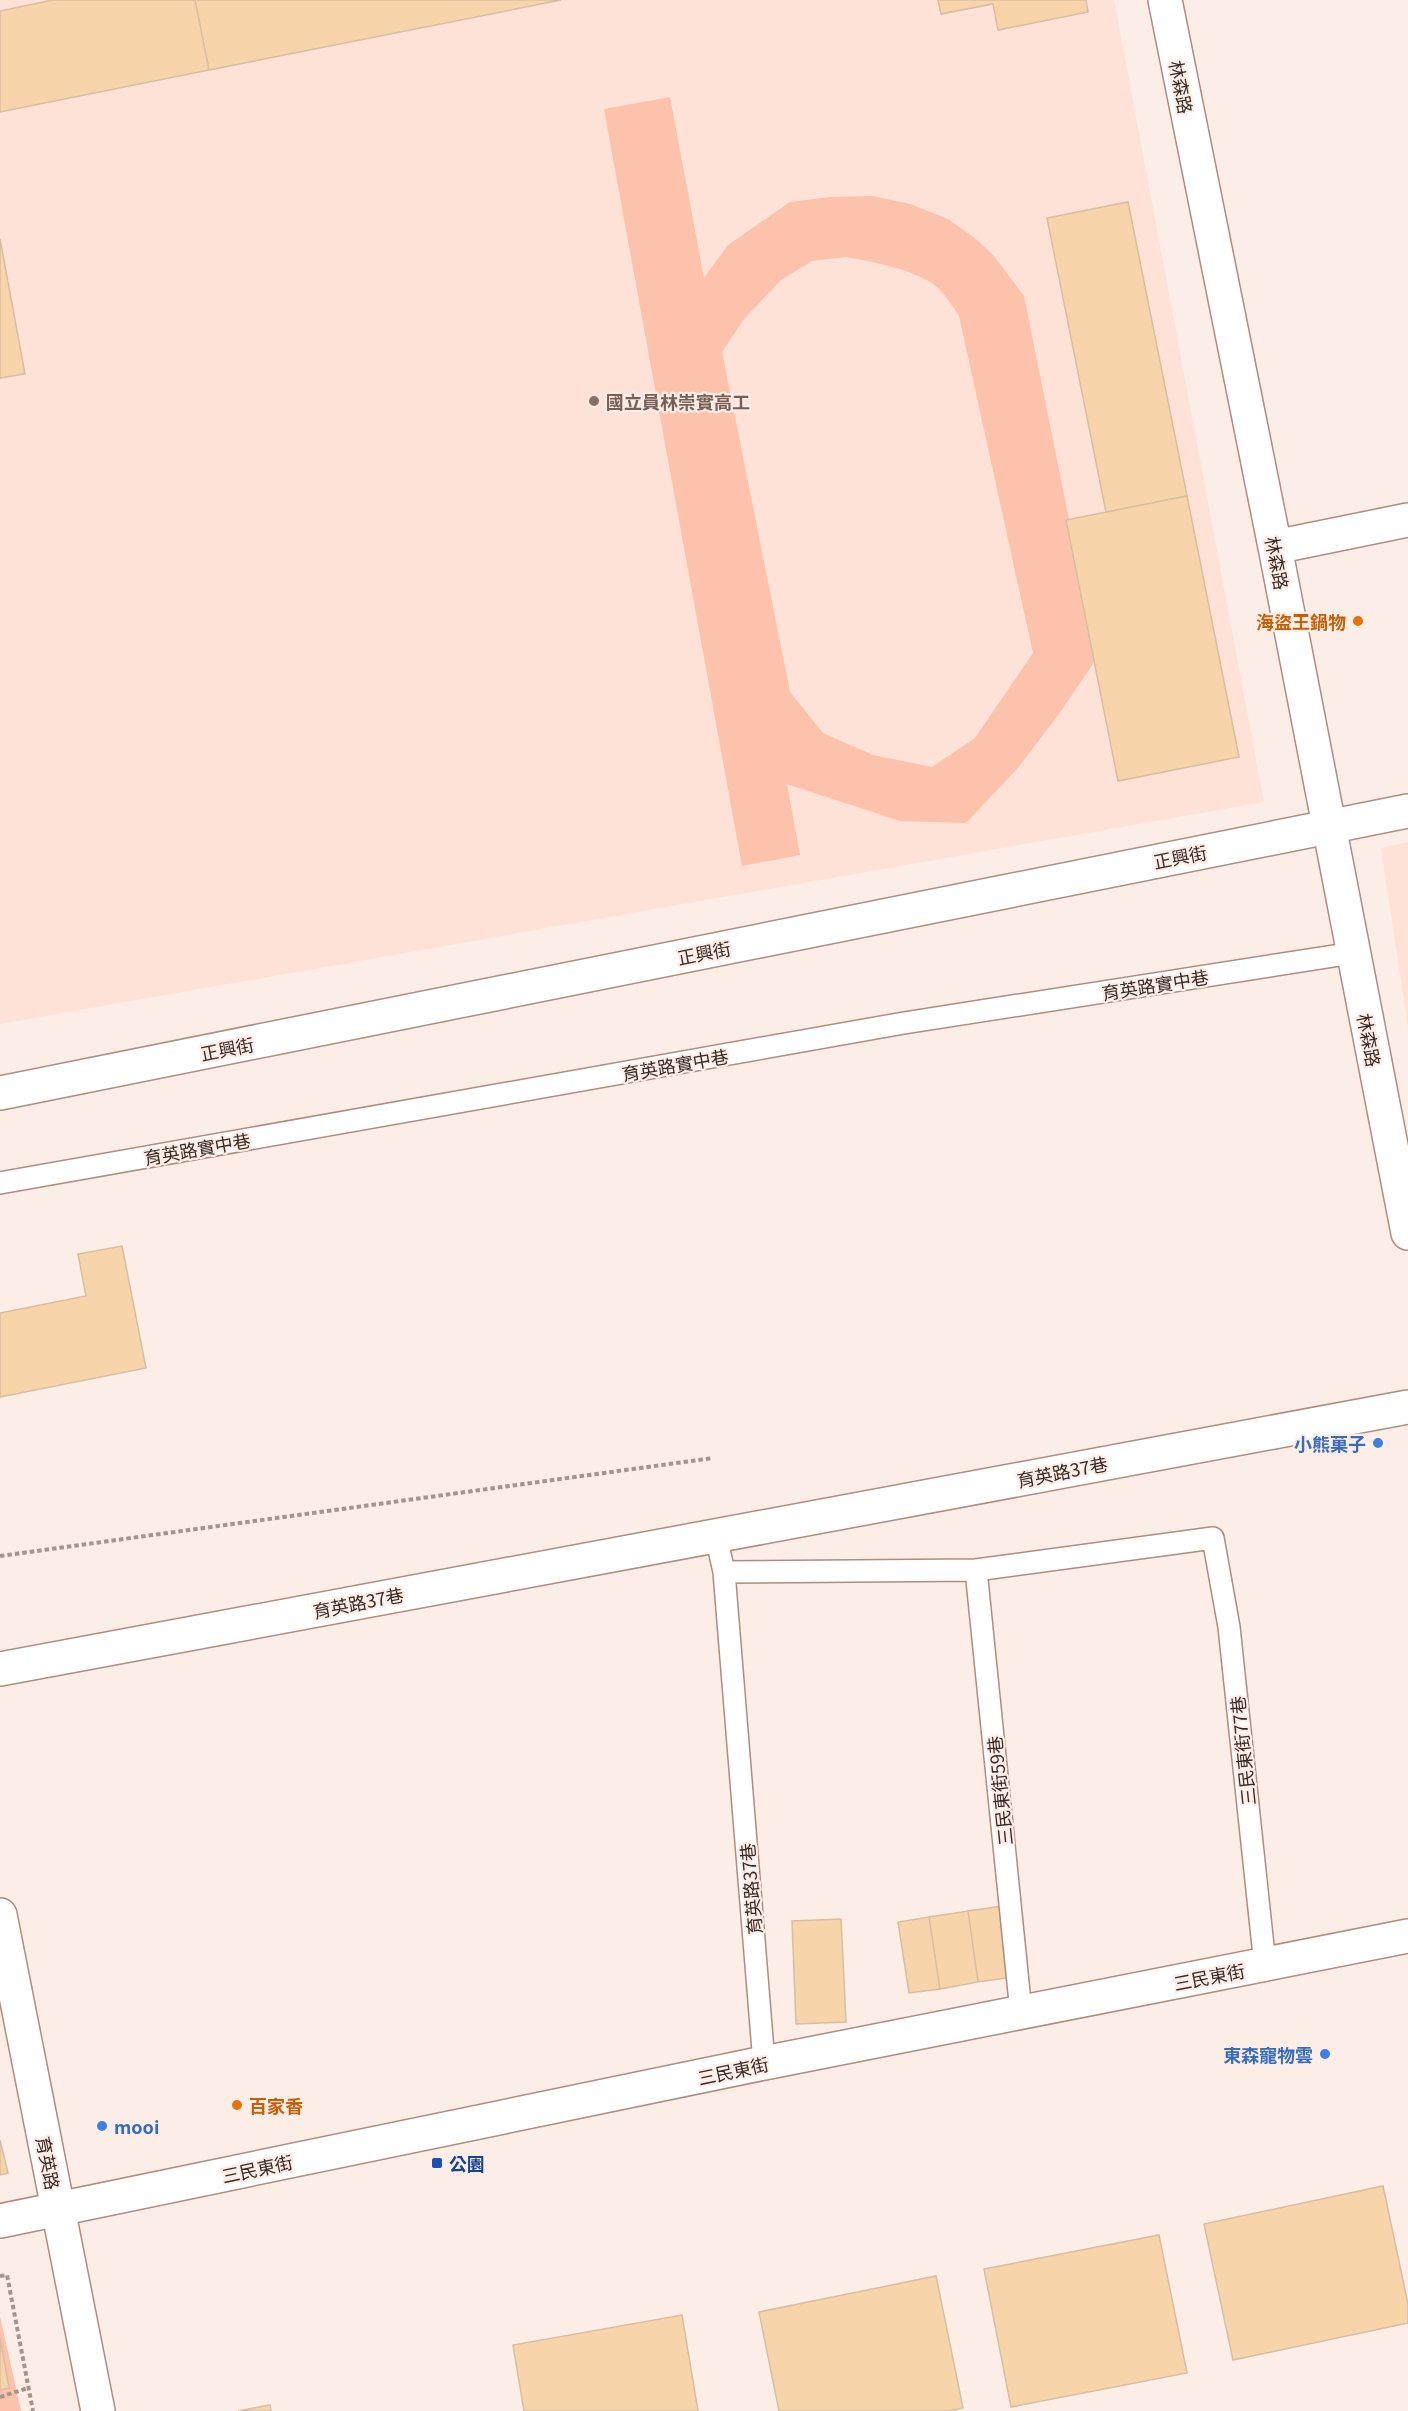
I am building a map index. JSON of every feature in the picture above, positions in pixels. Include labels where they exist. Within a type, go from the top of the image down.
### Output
[{"type":"street","name":"林森路","points":[[1165,0],[1275,547],[1408,1233]]},
{"type":"street","points":[[1275,547],[1408,519]]},
{"type":"street","name":"正興街","points":[[0,1093],[1408,811]]},
{"type":"street","name":"育英路37巷","points":[[0,1669],[1408,1407]]},
{"type":"street","name":"育英路","points":[[0,1915],[99,2411]]},
{"type":"street","name":"三民東街","points":[[0,2221],[764,2063],[1408,1936]]},
{"type":"lane","name":"育英路實中巷","points":[[0,1183],[904,1023],[1353,953]]},
{"type":"lane","name":"育英路37巷","points":[[716,1536],[724,1572],[764,2063]]},
{"type":"lane","name":"三民東街77巷","points":[[976,1570],[1213,1538],[1229,1627],[1265,1965]]},
{"type":"lane","points":[[724,1572],[976,1570]]},
{"type":"lane","name":"三民東街59巷","points":[[976,1570],[1021,2013]]},
{"type":"path","points":[[0,1556],[713,1458]]},
{"type":"path","points":[[0,2276],[7,2275],[33,2411]]},
{"type":"path","points":[[0,2397],[28,2388]]},
{"type":"shaded area","name":"國立員林崇實高工","points":[[0,0],[1114,0],[1264,802],[0,1024]]},
{"type":"shaded area","points":[[670,97],[704,278],[728,245],[790,202],[830,197],[872,196],[910,204],[948,219],[976,239],[993,255],[1024,296],[1097,658],[1059,714],[1017,769],[966,823],[900,821],[787,784],[800,855],[742,866],[604,109]],"holes":[[[846,257],[881,264],[921,277],[945,295],[959,316],[1033,653],[975,738],[932,767],[873,755],[823,733],[790,692],[722,352],[744,319],[781,280],[812,261]]]},
{"type":"shaded area","points":[[1408,842],[1408,1028],[1381,848]]},
{"type":"shaded area","points":[[0,2316],[21,2411],[0,2411]]},
{"type":"building","points":[[53,0],[195,0],[209,70],[0,112],[0,11]]},
{"type":"building","points":[[195,0],[561,0],[209,70]]},
{"type":"building","points":[[938,0],[1086,0],[1088,12],[998,30],[993,4],[941,14]]},
{"type":"building","points":[[1128,202],[1187,496],[1106,512],[1047,218]]},
{"type":"building","points":[[0,239],[25,374],[0,378]]},
{"type":"building","points":[[1187,496],[1239,757],[1118,781],[1066,520]]},
{"type":"building","points":[[122,1246],[146,1368],[0,1397],[0,1313],[86,1296],[78,1254]]},
{"type":"building","points":[[1002,1906],[1013,1977],[978,1982],[968,1911]]},
{"type":"building","points":[[968,1911],[978,1982],[940,1989],[929,1917]]},
{"type":"building","points":[[929,1917],[940,1989],[909,1993],[898,1922]]},
{"type":"building","points":[[841,1919],[846,2022],[796,2024],[792,1921]]},
{"type":"building","points":[[0,2140],[8,2173],[0,2175]]},
{"type":"building","points":[[1383,2186],[1408,2304],[1408,2323],[1233,2360],[1204,2224]]},
{"type":"building","points":[[1159,2235],[1187,2373],[1011,2407],[984,2269]]},
{"type":"building","points":[[936,2276],[963,2408],[949,2411],[779,2411],[759,2312]]},
{"type":"building","points":[[682,2315],[698,2411],[524,2411],[513,2345]]},
{"type":"building","points":[[0,2338],[9,2388],[0,2390]]},
{"type":"building","points":[[270,2405],[271,2411],[238,2411]]},
{"type":"place","name":"國立員林崇實高工","points":[[594,401]]},
{"type":"place","name":"海盜王鍋物","points":[[1358,621]]},
{"type":"place","name":"小熊菓子","points":[[1378,1443]]},
{"type":"place","name":"東森寵物雲","points":[[1325,2054]]},
{"type":"place","name":"百家香","points":[[237,2105]]},
{"type":"place","name":"mooi","points":[[102,2126]]},
{"type":"place","name":"公園","points":[[437,2163]]}]
